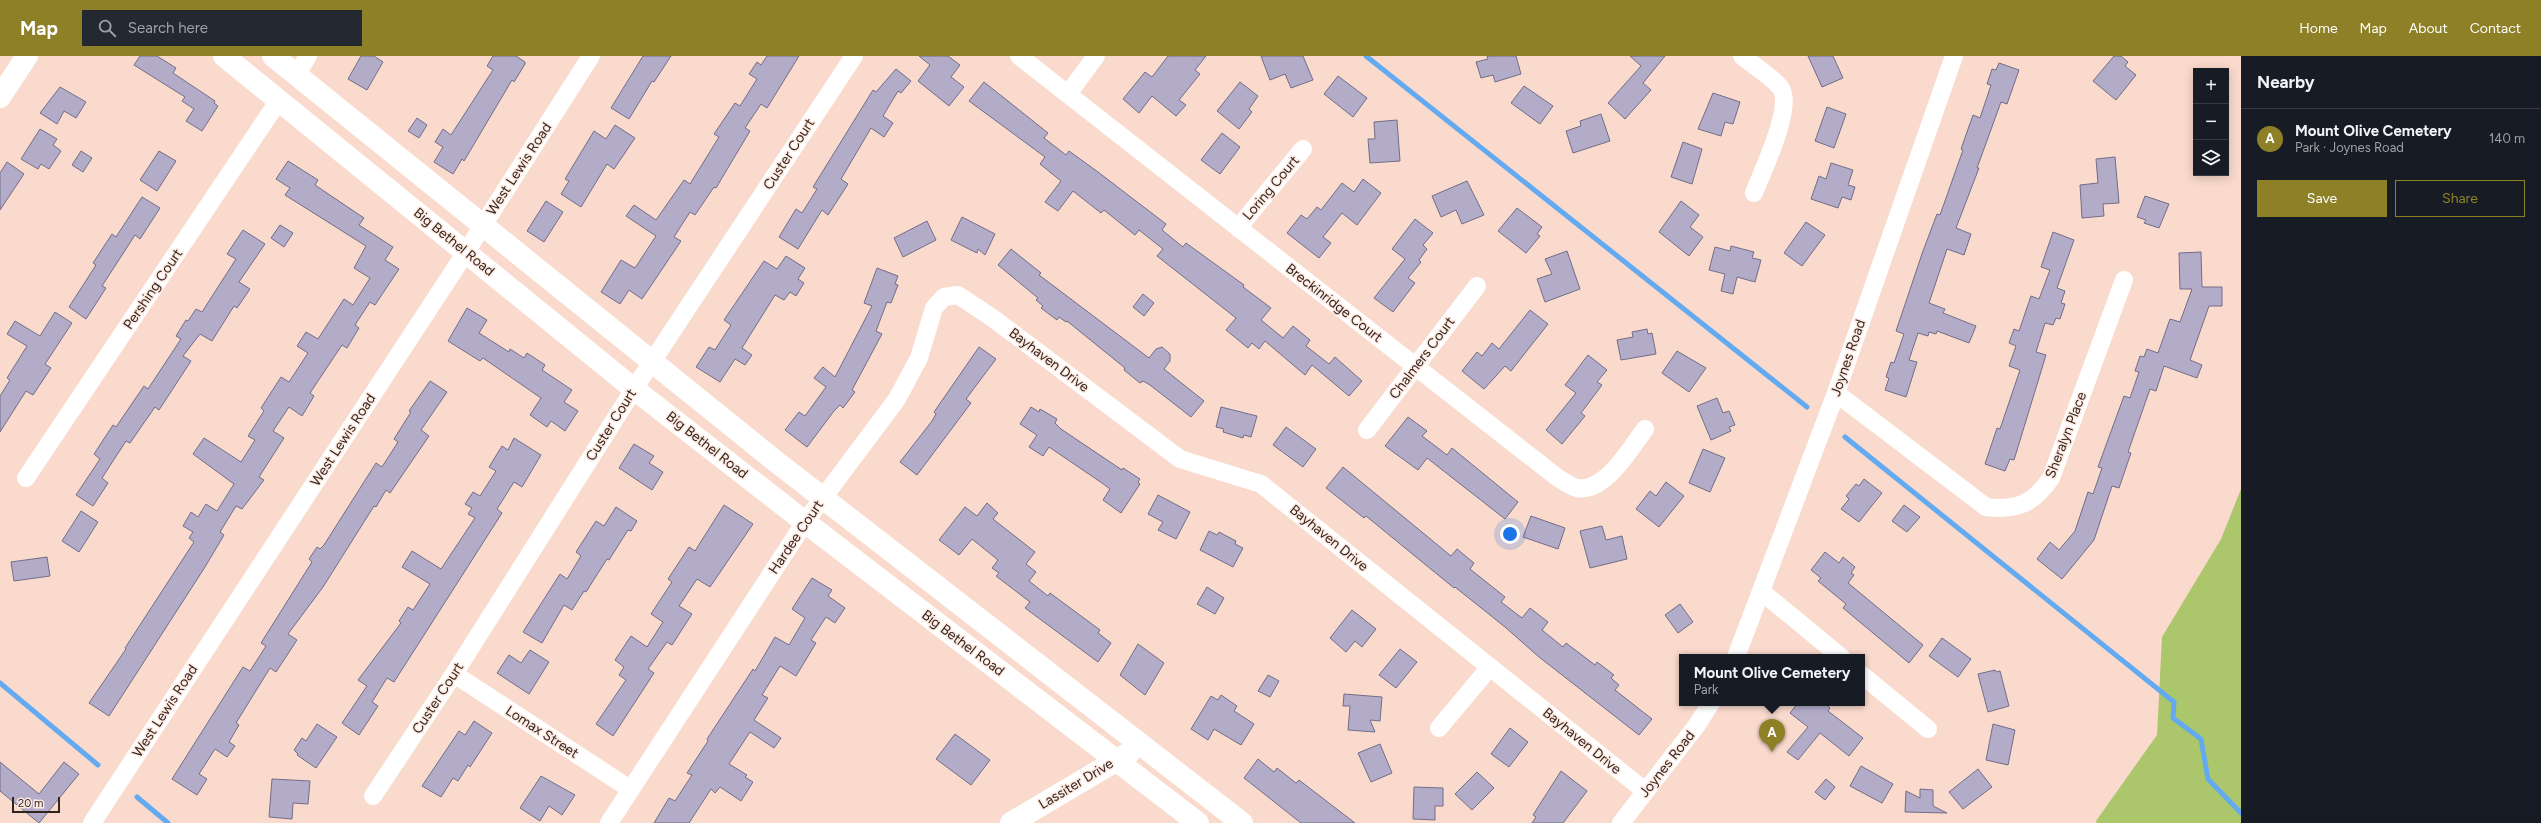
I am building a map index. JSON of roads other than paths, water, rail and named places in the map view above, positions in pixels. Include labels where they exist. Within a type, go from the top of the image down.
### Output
[{"type":"main road","points":[[0,97],[27,56]]},
{"type":"main road","name":"Big Bethel Road","points":[[224,56],[634,388],[805,522],[1198,823]]},
{"type":"main road","name":"Big Bethel Road","points":[[272,56],[651,363],[1242,823]]},
{"type":"main road","name":"Lassiter Drive","points":[[1011,823],[1142,746]]},
{"type":"street","points":[[296,75],[308,56]]},
{"type":"street","name":"West Lewis Road","points":[[92,823],[466,252],[591,56]]},
{"type":"street","name":"Custer Court","points":[[373,796],[454,674],[634,388],[854,56]]},
{"type":"street","name":"Breckinridge Court","points":[[1019,56],[1558,478],[1576,488],[1587,489],[1601,484],[1645,429]]},
{"type":"street","points":[[1068,94],[1096,56]]},
{"type":"street","points":[[1742,56],[1781,88],[1785,105],[1776,136],[1754,193]]},
{"type":"street","name":"Joynes Road","points":[[1737,654],[1762,592],[1836,393],[1954,56]]},
{"type":"street","name":"Pershing Court","points":[[26,478],[279,100]]},
{"type":"street","name":"Loring Court","points":[[1238,228],[1304,149]]},
{"type":"street","name":"Sheralyn Place","points":[[1836,393],[1986,507],[2003,509],[2023,504],[2039,495],[2051,478],[2124,280]]},
{"type":"street","name":"Chalmers Court","points":[[1367,430],[1477,286]]},
{"type":"street","name":"Hardee Court","points":[[609,823],[805,522],[897,399],[919,358],[934,308],[944,297],[958,295],[994,319]]},
{"type":"street","name":"Bayhaven Drive","points":[[994,319],[1180,459],[1262,484],[1645,791]]},
{"type":"street","points":[[1762,592],[1836,654]]},
{"type":"street","points":[[1439,728],[1490,667]]},
{"type":"street","name":"Lomax Street","points":[[454,674],[630,789]]},
{"type":"street","points":[[1865,677],[1928,729]]},
{"type":"street","name":"Joynes Road","points":[[1621,823],[1697,725],[1709,706]]},
{"type":"waterway","points":[[1366,56],[1807,407]]},
{"type":"waterway","points":[[1845,437],[2174,702],[2173,718],[2201,739],[2208,779],[2241,813]]},
{"type":"waterway","points":[[0,683],[98,765]]},
{"type":"waterway","points":[[137,797],[168,823]]},
{"type":"place","name":"Mount Olive Cemetery","points":[[1772,752]]}]
